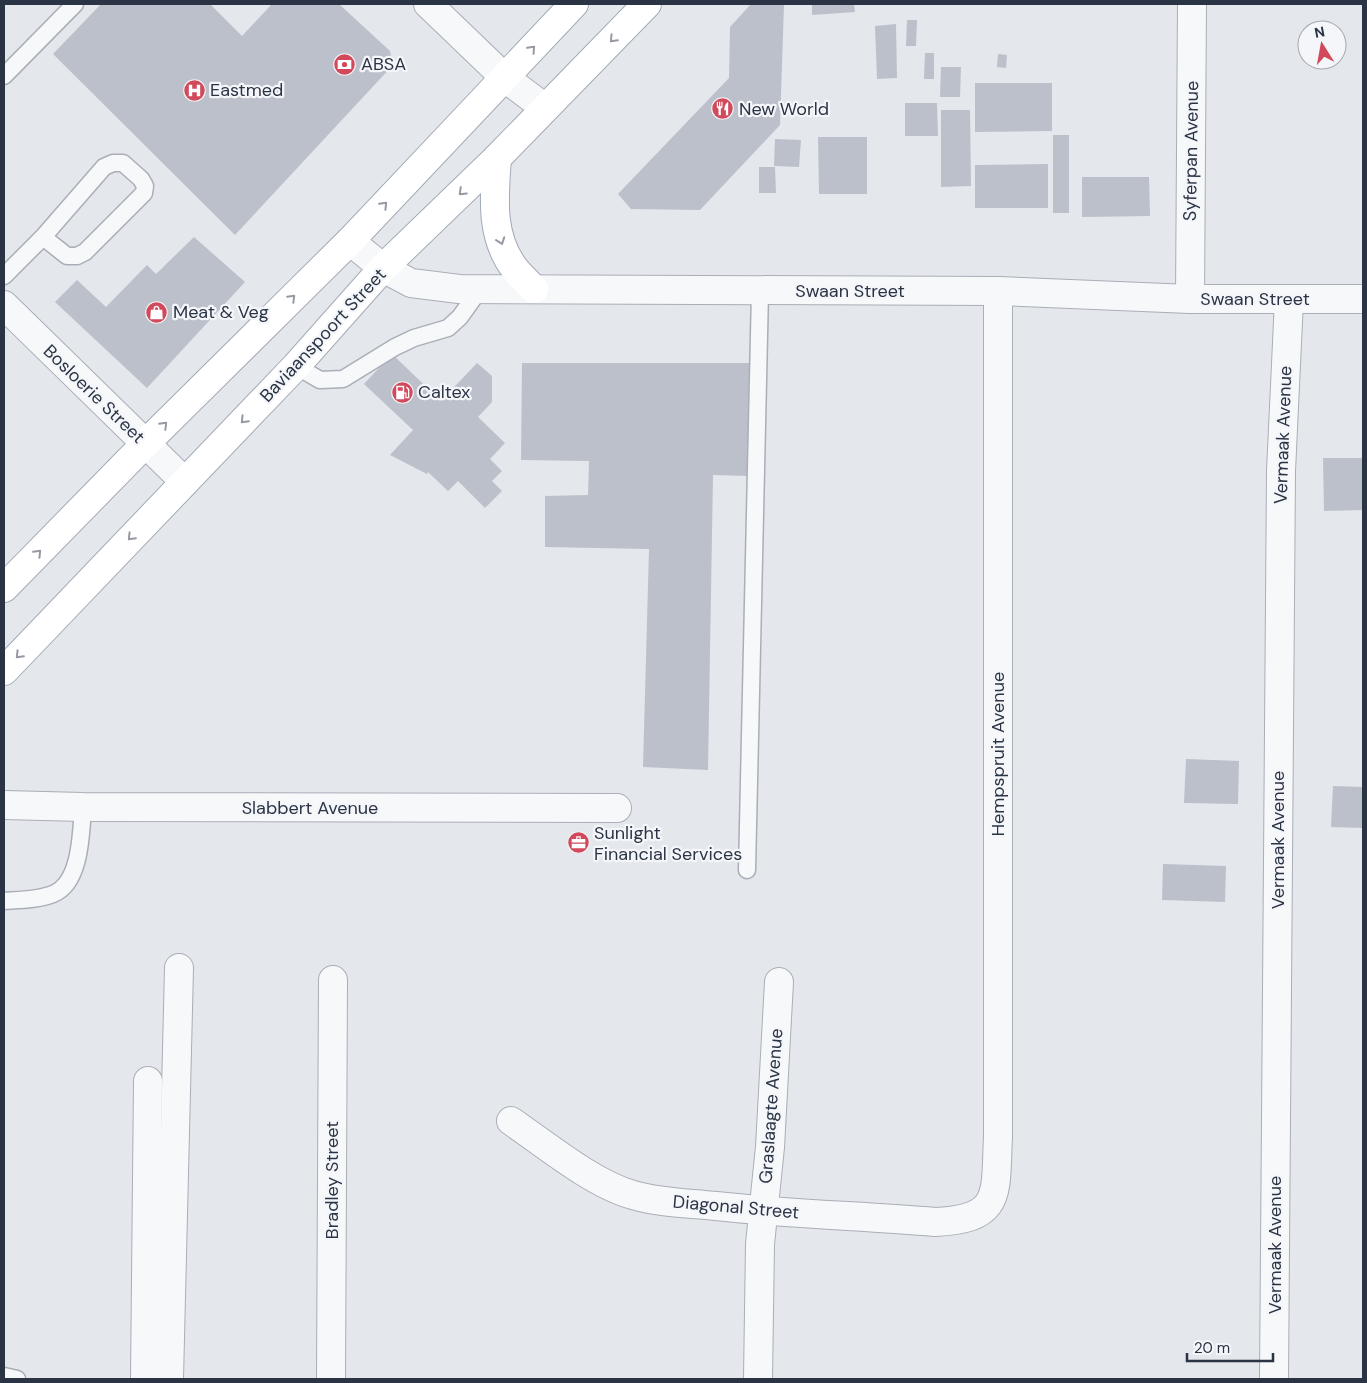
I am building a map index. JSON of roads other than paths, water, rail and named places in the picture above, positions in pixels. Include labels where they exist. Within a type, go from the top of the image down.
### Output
[{"type":"main road","points":[[4,588],[145,444],[350,241],[574,4]]},
{"type":"main road","name":"Baviaanspoort Street","points":[[4,671],[296,366],[383,268],[546,108],[647,4]]},
{"type":"main road","points":[[496,158],[494,213],[496,226],[507,257],[515,269],[534,289]]},
{"type":"street","points":[[428,4],[505,78],[546,108]]},
{"type":"street","name":"Syferpan Avenue","points":[[1190,299],[1192,4]]},
{"type":"street","name":"Swaan Street","points":[[350,241],[383,268],[411,283],[436,287],[760,291],[998,291],[1190,299],[1363,299]]},
{"type":"street","name":"Hempspruit Avenue","points":[[981,1212],[992,1197],[996,1186],[998,1137],[998,291]]},
{"type":"street","name":"Vermaak Avenue","points":[[1274,1379],[1281,471],[1289,300]]},
{"type":"street","name":"Bosloerie Street","points":[[4,305],[185,482]]},
{"type":"street","name":"Slabbert Avenue","points":[[4,805],[83,807],[617,808]]},
{"type":"street","points":[[169,1379],[179,968]]},
{"type":"street","name":"Bradley Street","points":[[331,1379],[333,980]]},
{"type":"street","name":"Graslaagte Avenue","points":[[758,1379],[758,1285],[770,1147],[779,982]]},
{"type":"street","points":[[145,1379],[148,1081]]},
{"type":"street","name":"Diagonal Street","points":[[511,1121],[572,1164],[606,1183],[633,1195],[667,1201],[763,1212],[935,1222],[964,1219],[981,1212]]},
{"type":"lane","points":[[4,76],[75,4]]},
{"type":"lane","points":[[4,276],[43,237],[104,167],[113,163],[123,163],[141,179],[145,186],[144,193],[85,252],[77,256],[67,256],[43,237]]},
{"type":"lane","points":[[296,366],[320,380],[343,379],[401,344],[448,328],[460,318],[480,289]]},
{"type":"lane","points":[[747,870],[760,291]]},
{"type":"lane","points":[[4,901],[54,894],[64,887],[73,874],[80,838],[83,807]]},
{"type":"lane","points":[[4,1376],[16,1379]]},
{"type":"place","name":"ABSA","points":[[345,64]]},
{"type":"place","name":"Eastmed","points":[[194,90]]},
{"type":"place","name":"New World","points":[[723,109]]},
{"type":"place","name":"Meat & Veg","points":[[157,312]]},
{"type":"place","name":"Caltex","points":[[402,392]]},
{"type":"place","name":"Sunlight Financial Services","points":[[578,843]]}]
